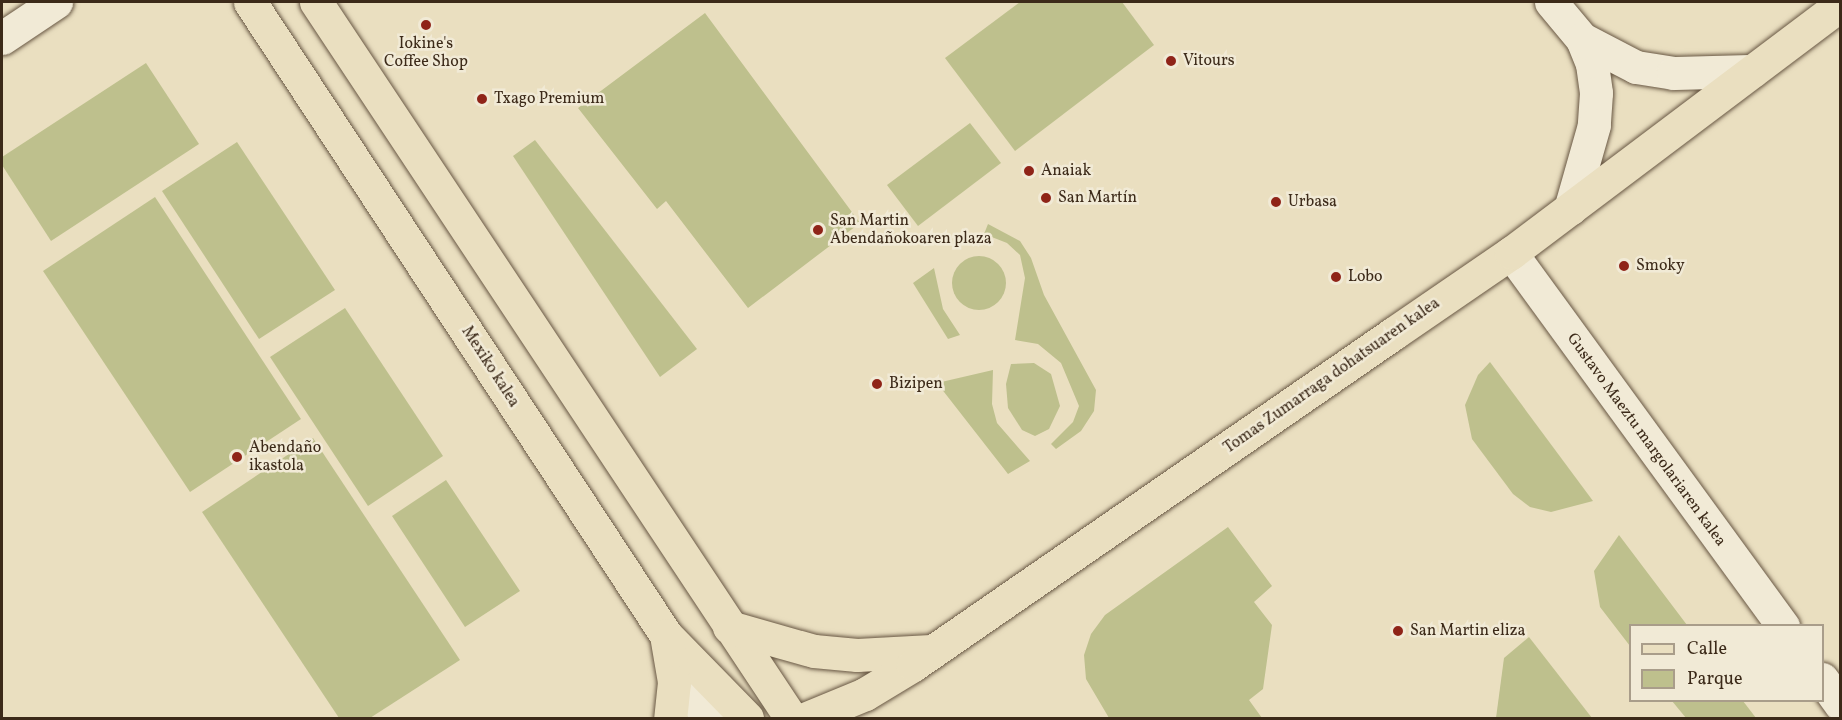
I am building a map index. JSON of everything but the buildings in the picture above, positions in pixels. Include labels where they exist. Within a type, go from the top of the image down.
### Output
[{"type":"main road","name":"Mexiko kalea","points":[[250,2],[669,648],[747,718]]},
{"type":"main road","points":[[316,2],[790,718]]},
{"type":"main road","name":"Tomas Zumarraga dohatsuaren kalea","points":[[819,716],[866,694],[932,651],[1511,253],[1840,5]]},
{"type":"main road","points":[[729,627],[814,651],[857,655],[932,651]]},
{"type":"main road","points":[[669,648],[674,682],[670,718]]},
{"type":"street","points":[[2,38],[56,2]]},
{"type":"street","points":[[1553,4],[1582,39],[1592,64],[1594,125],[1570,209]]},
{"type":"street","points":[[1582,39],[1636,67],[1673,73],[1752,71]]},
{"type":"street","name":"Gustavo Maeztu margolariaren kalea","points":[[1511,253],[1782,624]]},
{"type":"street","points":[[669,648],[706,718]]},
{"type":"street","points":[[1824,682],[1840,704]]},
{"type":"green space","points":[[1020,2],[1122,2],[1154,45],[1015,151],[945,58]]},
{"type":"green space","points":[[705,13],[860,223],[748,308],[666,201],[657,209],[578,108]]},
{"type":"green space","points":[[146,63],[199,144],[51,241],[2,165],[2,157]]},
{"type":"green space","points":[[970,123],[1001,163],[918,226],[887,185]]},
{"type":"green space","points":[[535,140],[697,349],[660,377],[513,156]]},
{"type":"green space","points":[[237,142],[335,290],[259,339],[162,191]]},
{"type":"green space","points":[[155,197],[301,419],[190,492],[43,271]]},
{"type":"green space","points":[[988,224],[1020,241],[1031,258],[1044,295],[1096,390],[1094,411],[1081,431],[1056,449],[1051,444],[1073,422],[1079,406],[1061,363],[1038,344],[1015,340],[1025,278],[1020,255],[1007,243],[984,234]]},
{"type":"green space","points":[[979,256],[989,258],[998,264],[1004,273],[1006,283],[1004,293],[998,302],[989,308],[979,310],[969,308],[960,302],[954,293],[952,283],[954,273],[960,264],[969,258]]},
{"type":"green space","points":[[934,268],[943,309],[960,335],[948,339],[913,283]]},
{"type":"green space","points":[[345,308],[443,456],[368,506],[270,357]]},
{"type":"green space","points":[[1490,362],[1593,501],[1551,512],[1530,507],[1513,494],[1472,439],[1465,405],[1478,375]]},
{"type":"green space","points":[[1034,363],[1051,374],[1060,406],[1049,429],[1035,436],[1022,430],[1008,408],[1006,384],[1011,364]]},
{"type":"green space","points":[[993,370],[992,404],[997,423],[1030,461],[1008,474],[937,383]]},
{"type":"green space","points":[[313,438],[460,660],[370,718],[339,718],[202,512]]},
{"type":"green space","points":[[446,480],[520,591],[465,627],[392,516]]},
{"type":"green space","points":[[1228,527],[1272,586],[1254,602],[1272,625],[1263,689],[1249,700],[1262,718],[1109,718],[1086,679],[1084,655],[1091,634],[1105,615]]},
{"type":"green space","points":[[1619,535],[1686,624],[1629,624],[1629,645],[1600,607],[1594,571]]},
{"type":"green space","points":[[1529,637],[1592,718],[1496,718],[1504,658]]},
{"type":"green space","points":[[1673,702],[1744,702],[1756,718],[1686,718]]},
{"type":"place","name":"Iokine's Coffee Shop","points":[[426,25]]},
{"type":"place","name":"Vitours","points":[[1171,61]]},
{"type":"place","name":"Txago Premium","points":[[482,99]]},
{"type":"place","name":"Anaiak","points":[[1029,171]]},
{"type":"place","name":"San Martín","points":[[1046,198]]},
{"type":"place","name":"Urbasa","points":[[1276,202]]},
{"type":"place","name":"San Martin Abendañokoaren plaza","points":[[818,230]]},
{"type":"place","name":"Smoky","points":[[1624,266]]},
{"type":"place","name":"Lobo","points":[[1336,277]]},
{"type":"place","name":"Bizipen","points":[[877,384]]},
{"type":"place","name":"Abendaño ikastola","points":[[237,457]]},
{"type":"place","name":"San Martin eliza","points":[[1398,631]]}]
